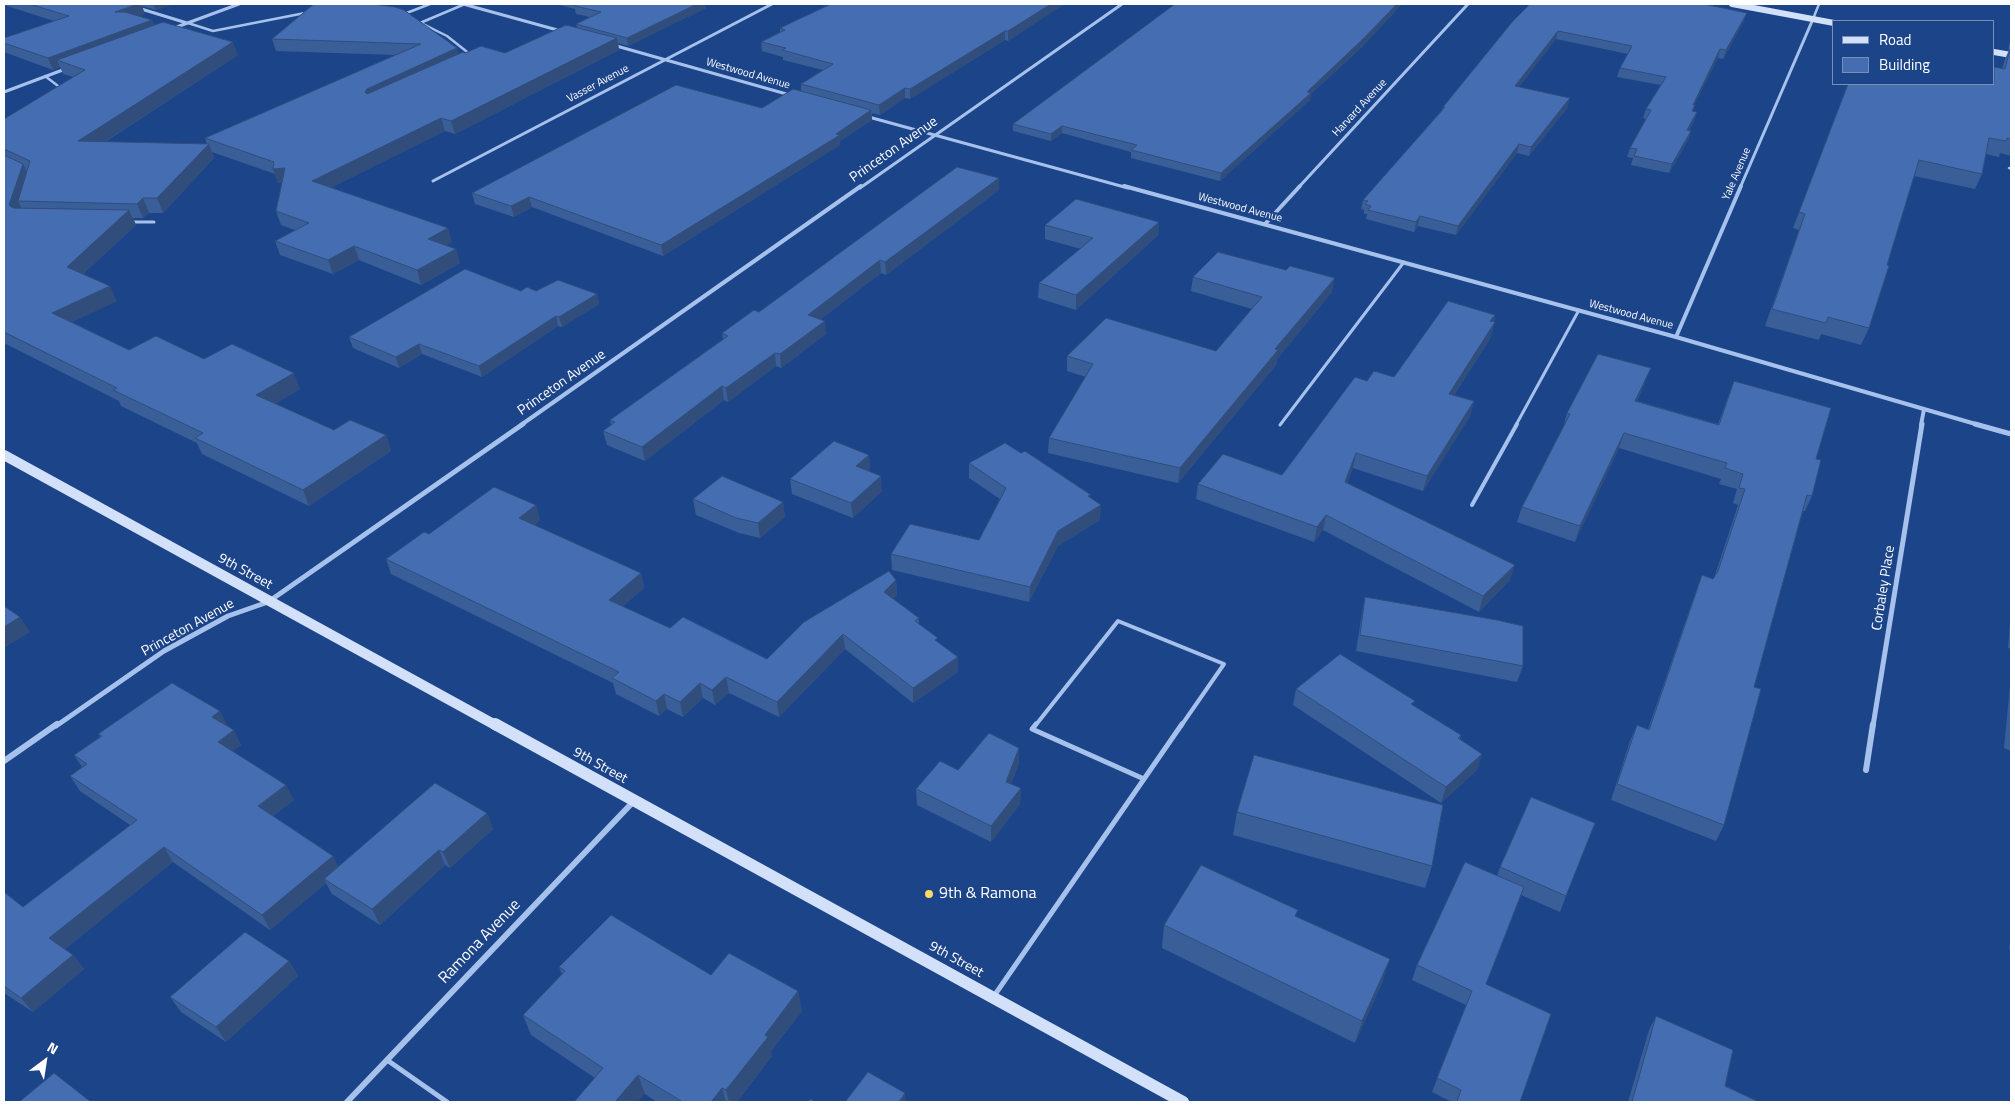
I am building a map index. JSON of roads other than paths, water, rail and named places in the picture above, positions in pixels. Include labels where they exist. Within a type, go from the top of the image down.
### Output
[{"type":"street","points":[[125,4],[188,23]]},
{"type":"street","points":[[170,30],[239,4]]},
{"type":"street","points":[[464,4],[569,33]]},
{"type":"street","name":"Vasser Avenue","points":[[433,180],[772,4]]},
{"type":"street","name":"Princeton Avenue","points":[[4,761],[164,652],[228,616],[268,602],[1122,4]]},
{"type":"street","name":"Harvard Avenue","points":[[1265,224],[1468,4]]},
{"type":"street","points":[[1732,4],[1832,22]]},
{"type":"street","name":"Yale Avenue","points":[[1676,337],[1813,19]]},
{"type":"street","name":"Westwood Avenue","points":[[607,44],[795,96]]},
{"type":"street","points":[[1995,52],[2011,55]]},
{"type":"street","points":[[4,92],[72,66]]},
{"type":"street","name":"Westwood Avenue","points":[[860,114],[1579,310],[2011,434]]},
{"type":"street","name":"Corbaley Place","points":[[1866,770],[1924,409]]},
{"type":"street","name":"9th Street","points":[[4,455],[268,602],[1183,1102]]},
{"type":"street","name":"Ramona Avenue","points":[[347,1102],[634,801]]},
{"type":"lane","points":[[404,18],[399,16],[430,4]]},
{"type":"lane","points":[[420,23],[464,4]]},
{"type":"lane","points":[[1813,19],[1819,4]]},
{"type":"lane","points":[[188,23],[213,31],[309,13]]},
{"type":"lane","points":[[415,21],[447,36],[474,57],[465,61]]},
{"type":"lane","points":[[46,76],[64,91],[57,95]]},
{"type":"lane","points":[[125,222],[154,222]]},
{"type":"lane","points":[[1280,425],[1404,262]]},
{"type":"lane","points":[[1472,505],[1579,310]]},
{"type":"lane","points":[[993,998],[1224,664],[1118,621],[1032,729],[1144,779]]},
{"type":"lane","points":[[387,1060],[447,1102]]},
{"type":"place","name":"9th & Ramona","points":[[929,894]]}]
